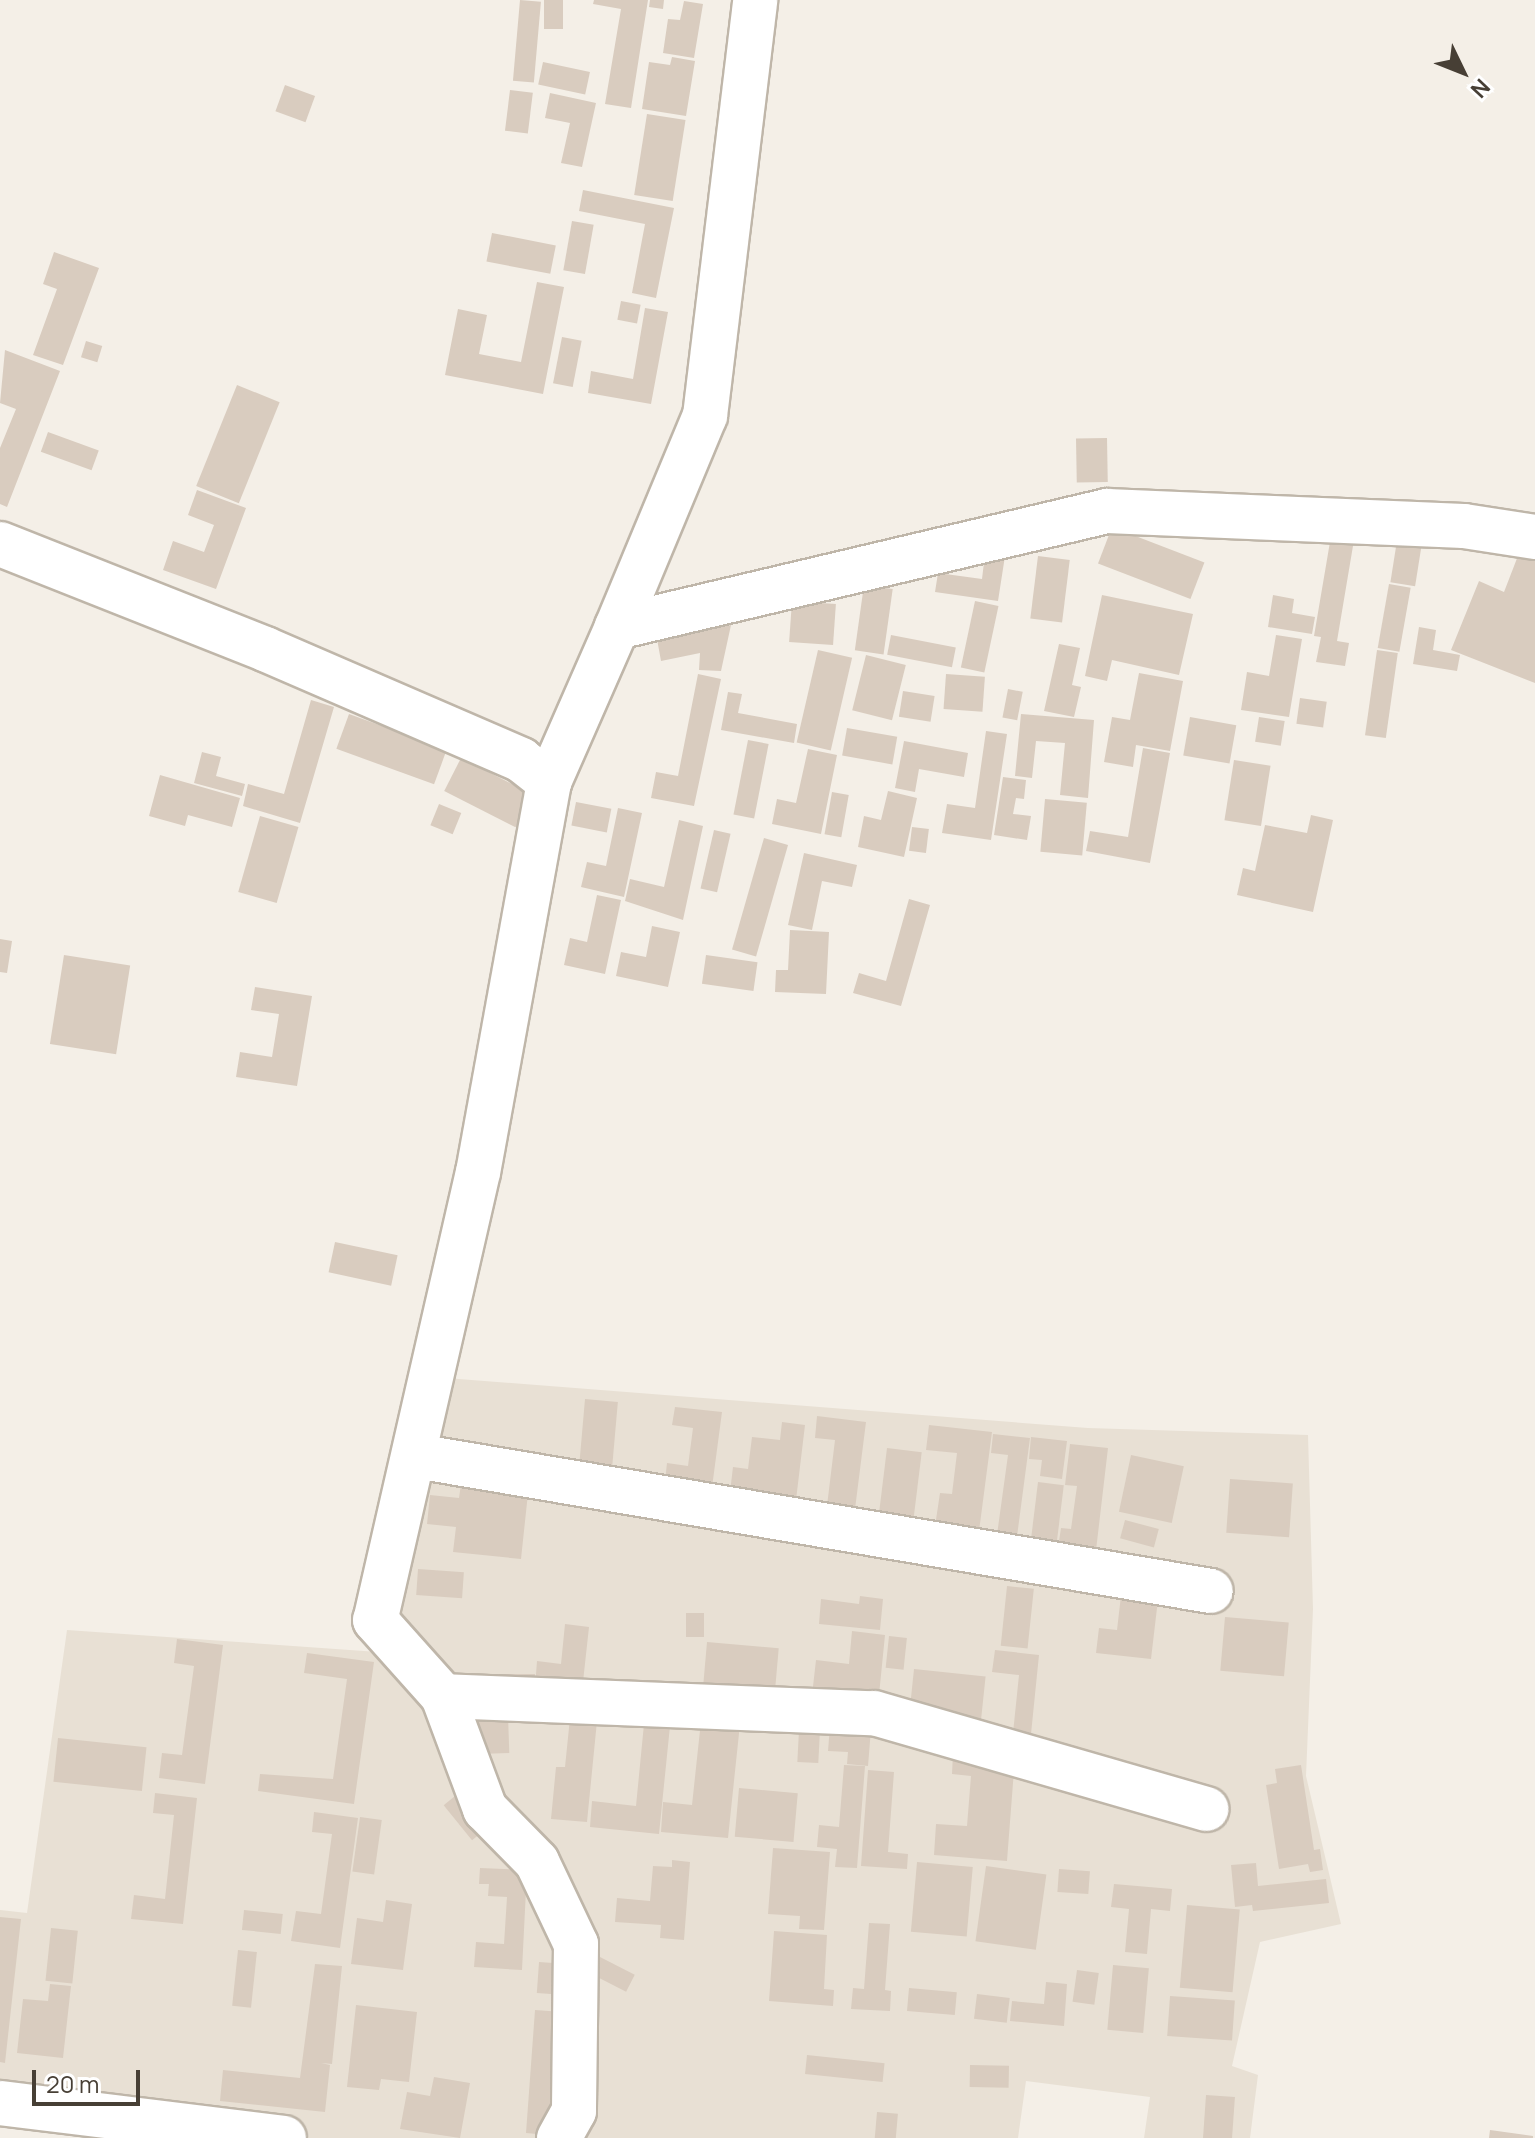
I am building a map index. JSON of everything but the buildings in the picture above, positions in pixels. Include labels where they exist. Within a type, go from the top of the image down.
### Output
[{"type":"street","points":[[559,2138],[574,2111],[576,1944],[537,1862],[485,1809],[443,1696],[375,1620],[416,1456],[478,1172],[549,782],[705,416],[755,0]]},
{"type":"street","points":[[617,627],[787,591],[1107,511],[1464,526],[1535,537]]},
{"type":"street","points":[[0,544],[521,760],[549,782]]},
{"type":"street","points":[[416,1456],[1211,1591]]},
{"type":"street","points":[[443,1696],[874,1713],[1206,1809]]},
{"type":"street","points":[[0,2103],[284,2138]]},
{"type":"shaded area","points":[[433,1377],[1088,1428],[1308,1435],[1313,1609],[1306,1776],[1341,1924],[1260,1942],[1232,2066],[1258,2075],[1250,2138],[1144,2138],[1150,2097],[1026,2081],[1018,2138],[254,2138],[255,2128],[108,2093],[0,2084],[0,1910],[27,1913],[67,1630],[378,1652]]}]
